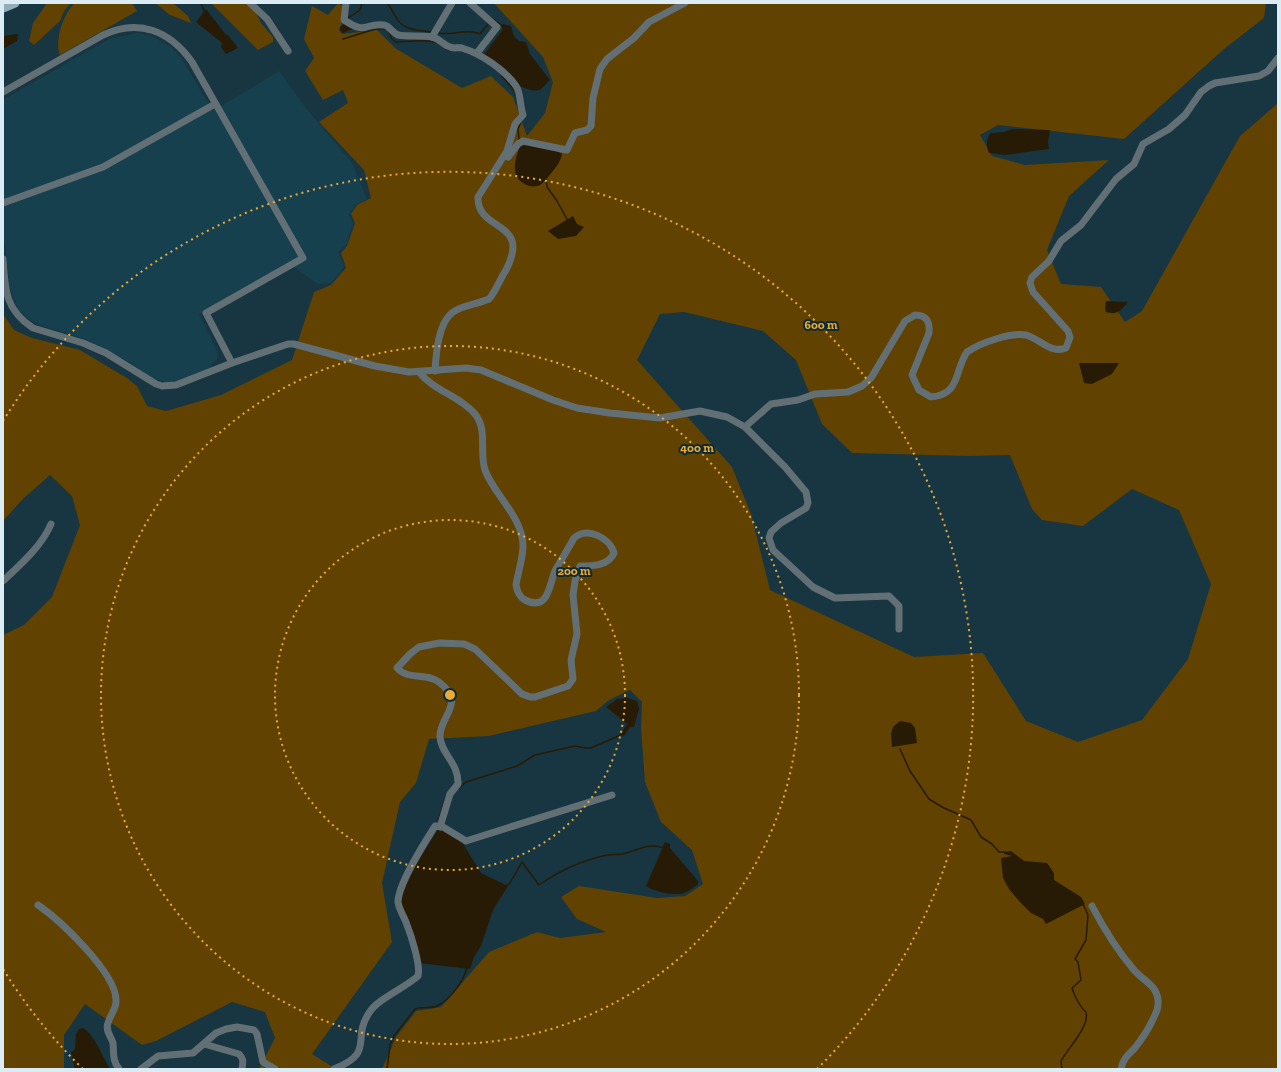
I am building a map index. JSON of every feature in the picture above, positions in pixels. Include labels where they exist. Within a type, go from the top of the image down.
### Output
[{"type":"main road","points":[[3,8],[15,3]]},
{"type":"street","points":[[250,3],[267,19],[288,51]]},
{"type":"street","points":[[346,3],[345,21],[356,28],[363,29],[382,24],[398,35],[432,37],[439,39],[449,47],[460,47],[477,53],[490,62],[516,87],[523,115],[515,124],[507,151],[481,189],[478,198],[478,205],[481,213],[509,234],[513,242],[513,254],[489,299],[454,312],[445,322],[435,371]]},
{"type":"street","points":[[432,37],[452,3]]},
{"type":"street","points":[[470,3],[497,27],[477,53]]},
{"type":"street","points":[[498,166],[503,166],[512,150],[521,143],[567,150],[575,133],[587,130],[591,126],[596,81],[600,69],[607,59],[634,38],[649,22],[685,3]]},
{"type":"street","points":[[3,92],[110,31],[125,28],[140,28],[165,35],[181,47],[192,62],[303,258],[206,313],[232,363]]},
{"type":"street","points":[[745,427],[771,404],[798,400],[815,394],[848,392],[862,386],[870,378],[905,321],[915,314],[924,316],[928,320],[930,326],[929,333],[912,375],[919,390],[931,397],[945,394],[951,390],[967,352],[1010,335],[1027,336],[1054,349],[1066,348],[1070,337],[1068,331],[1033,292],[1030,283],[1032,277],[1049,261],[1061,241],[1081,225],[1116,179],[1134,164],[1143,144],[1169,130],[1184,115],[1201,92],[1215,83],[1259,76],[1268,71],[1278,58]]},
{"type":"street","points":[[3,204],[102,167],[215,104]]},
{"type":"street","points":[[3,259],[5,291],[8,300],[17,314],[28,324],[34,328],[83,343],[106,353],[156,384],[162,386],[176,385],[232,363],[288,344],[294,344],[375,366],[419,372],[466,368],[481,370],[578,408],[643,418],[660,418],[700,411],[727,417],[745,427],[785,467],[803,487],[807,497],[806,508],[780,523],[771,532],[769,538],[773,550],[813,586],[835,598],[889,596],[899,606],[899,629]]},
{"type":"street","points":[[419,372],[427,382],[474,413],[480,422],[486,471],[516,521],[523,545],[516,585],[517,591],[521,598],[531,602],[536,602],[546,598],[550,592],[554,572],[574,538],[578,534],[584,533],[596,535],[608,542],[614,553],[611,559],[605,563],[580,566],[577,573],[573,595],[577,634],[571,660],[573,679],[568,686],[535,697],[522,694],[475,649],[464,644],[438,643],[419,648],[410,654],[397,668],[406,675],[430,677],[445,688],[452,703],[440,735],[441,744],[455,766],[458,784],[449,799],[440,827]]},
{"type":"street","points":[[3,581],[19,566],[47,534],[51,524]]},
{"type":"street","points":[[334,1069],[357,1057],[364,1026],[369,1012],[376,1005],[398,992],[418,976],[412,941],[398,900],[404,882],[435,826],[440,827],[466,841],[612,795]]},
{"type":"street","points":[[38,905],[83,945],[115,988],[117,1000],[107,1030],[113,1043],[112,1057],[119,1069]]},
{"type":"street","points":[[1092,906],[1103,928],[1117,948],[1135,972],[1154,989],[1158,999],[1158,1004],[1153,1018],[1143,1037],[1124,1058],[1121,1069]]},
{"type":"street","points":[[141,1069],[158,1056],[192,1053],[216,1033],[237,1027],[254,1030],[257,1034],[264,1062],[275,1069]]},
{"type":"street","points":[[204,1044],[239,1054],[242,1057],[242,1069]]},
{"type":"shaded area","points":[[47,3],[71,3],[64,11],[60,21],[34,45],[29,41],[33,23]]},
{"type":"shaded area","points":[[75,3],[132,3],[137,11],[60,55],[58,43],[63,20]]},
{"type":"shaded area","points":[[155,3],[173,3],[188,16],[191,23],[170,15]]},
{"type":"shaded area","points":[[211,3],[252,3],[261,23],[273,37],[273,42],[258,50]]},
{"type":"shaded area","points":[[338,3],[344,7],[343,20],[339,30],[342,34],[377,30],[395,48],[462,88],[491,76],[513,97],[527,136],[545,113],[553,82],[543,57],[494,3],[1266,3],[1264,18],[1224,49],[1124,139],[998,125],[980,135],[992,156],[1025,165],[1109,160],[1069,196],[1047,250],[1061,284],[1101,287],[1125,322],[1142,311],[1240,136],[1278,103],[1278,1069],[380,1069],[383,1067],[396,1037],[416,1011],[441,1007],[489,952],[537,932],[560,938],[606,932],[577,919],[561,897],[579,886],[657,898],[685,896],[703,884],[692,850],[661,822],[645,782],[641,728],[642,702],[630,690],[609,700],[596,711],[489,736],[429,739],[416,783],[400,802],[382,883],[392,942],[312,1054],[336,1069],[259,1069],[275,1038],[265,1012],[232,1002],[156,1041],[142,1045],[85,1004],[64,1035],[64,1069],[3,1069],[3,635],[24,625],[52,597],[80,525],[72,496],[50,475],[23,499],[3,521],[3,314],[14,330],[32,338],[80,350],[127,378],[137,386],[147,406],[166,411],[221,395],[292,360],[314,292],[331,285],[346,268],[341,253],[347,246],[355,223],[351,214],[357,205],[371,198],[364,170],[319,122],[348,103],[343,90],[323,100],[305,71],[314,58],[304,39],[312,6],[328,15]],"holes":[[[684,312],[763,331],[796,360],[822,424],[852,453],[968,456],[1010,455],[1032,509],[1042,520],[1083,526],[1132,489],[1179,510],[1211,584],[1188,659],[1142,720],[1078,742],[1026,721],[983,653],[914,657],[770,590],[751,514],[732,467],[637,360],[660,314]]]},
{"type":"shaded area","points":[[206,9],[238,48],[226,54],[221,47],[222,43],[196,22]]},
{"type":"shaded area","points":[[345,23],[353,29],[343,33],[340,30],[340,27]]},
{"type":"shaded area","points":[[503,24],[511,26],[517,39],[526,42],[530,54],[550,80],[540,90],[524,88],[517,84],[509,79],[483,56],[503,29],[501,27]]},
{"type":"shaded area","points":[[137,33],[149,35],[171,47],[180,56],[213,111],[279,71],[305,107],[352,163],[367,199],[355,205],[349,215],[353,223],[346,245],[338,252],[344,267],[331,283],[318,284],[288,263],[199,314],[216,349],[218,355],[216,360],[211,365],[210,370],[169,383],[152,378],[131,363],[90,341],[40,325],[27,318],[19,310],[10,289],[3,230],[3,100],[109,39]]},
{"type":"shaded area","points":[[18,34],[17,41],[3,49],[3,36]]},
{"type":"shaded area","points":[[1012,129],[1050,130],[1048,142],[1049,149],[1006,155],[989,153],[987,143],[988,137],[991,133],[1004,132]]},
{"type":"shaded area","points":[[523,144],[562,154],[556,167],[540,185],[532,186],[524,184],[520,181],[516,174],[516,157],[520,145]]},
{"type":"shaded area","points":[[573,216],[577,224],[584,227],[576,236],[558,239],[548,231]]},
{"type":"shaded area","points":[[1106,301],[1128,302],[1119,311],[1110,313],[1106,312]]},
{"type":"shaded area","points":[[1079,363],[1119,363],[1112,374],[1092,384],[1084,383]]},
{"type":"shaded area","points":[[627,698],[637,701],[639,709],[634,727],[630,727],[624,736],[621,734],[627,724],[606,707],[617,699]]},
{"type":"shaded area","points":[[900,721],[911,723],[915,728],[917,743],[892,747],[891,734],[893,727]]},
{"type":"shaded area","points":[[438,829],[442,829],[462,842],[481,873],[508,886],[493,910],[481,946],[474,957],[470,969],[419,963],[400,901],[406,881]]},
{"type":"shaded area","points":[[665,842],[670,844],[670,848],[698,881],[698,884],[684,893],[665,893],[646,886]]},
{"type":"shaded area","points":[[1011,851],[1024,861],[1047,863],[1054,873],[1054,880],[1081,897],[1085,904],[1046,924],[1043,919],[1031,913],[1020,902],[1009,889],[1003,878],[1001,858],[1012,856],[1004,854],[1004,852]]},
{"type":"shaded area","points":[[83,1028],[95,1040],[110,1069],[75,1069],[71,1053],[75,1049],[76,1034],[79,1029]]},
{"type":"waterway","points":[[201,3],[204,11]]},
{"type":"waterway","points":[[348,18],[360,10],[362,3]]},
{"type":"waterway","points":[[387,3],[398,21],[406,27],[431,32]]},
{"type":"waterway","points":[[490,17],[503,26]]},
{"type":"waterway","points":[[438,33],[448,34],[475,32],[480,34],[489,23]]},
{"type":"waterway","points":[[343,39],[375,29],[386,29]]},
{"type":"waterway","points":[[389,32],[392,39],[396,42],[430,41],[452,51]]},
{"type":"waterway","points":[[502,76],[514,90],[516,95]]},
{"type":"waterway","points":[[519,140],[518,129],[521,122]]},
{"type":"waterway","points":[[546,178],[547,187],[568,221]]},
{"type":"waterway","points":[[459,788],[466,782],[517,766],[535,755],[575,746],[591,748],[623,734]]},
{"type":"waterway","points":[[900,749],[910,771],[929,799],[942,807],[971,820],[981,837],[992,844],[999,852],[1005,852]]},
{"type":"waterway","points":[[438,821],[445,800]]},
{"type":"waterway","points":[[506,886],[510,883],[522,862],[539,885],[555,875],[598,857],[623,854],[648,846],[659,846],[664,848]]},
{"type":"waterway","points":[[1062,1069],[1061,1061],[1078,1037],[1085,1024],[1086,1018],[1086,1012],[1078,1001],[1072,988],[1081,980],[1078,962],[1075,959],[1086,940],[1088,915],[1083,904]]},
{"type":"waterway","points":[[387,1069],[390,1045],[394,1036],[415,1009],[434,1007],[447,999],[460,984],[467,967]]}]
